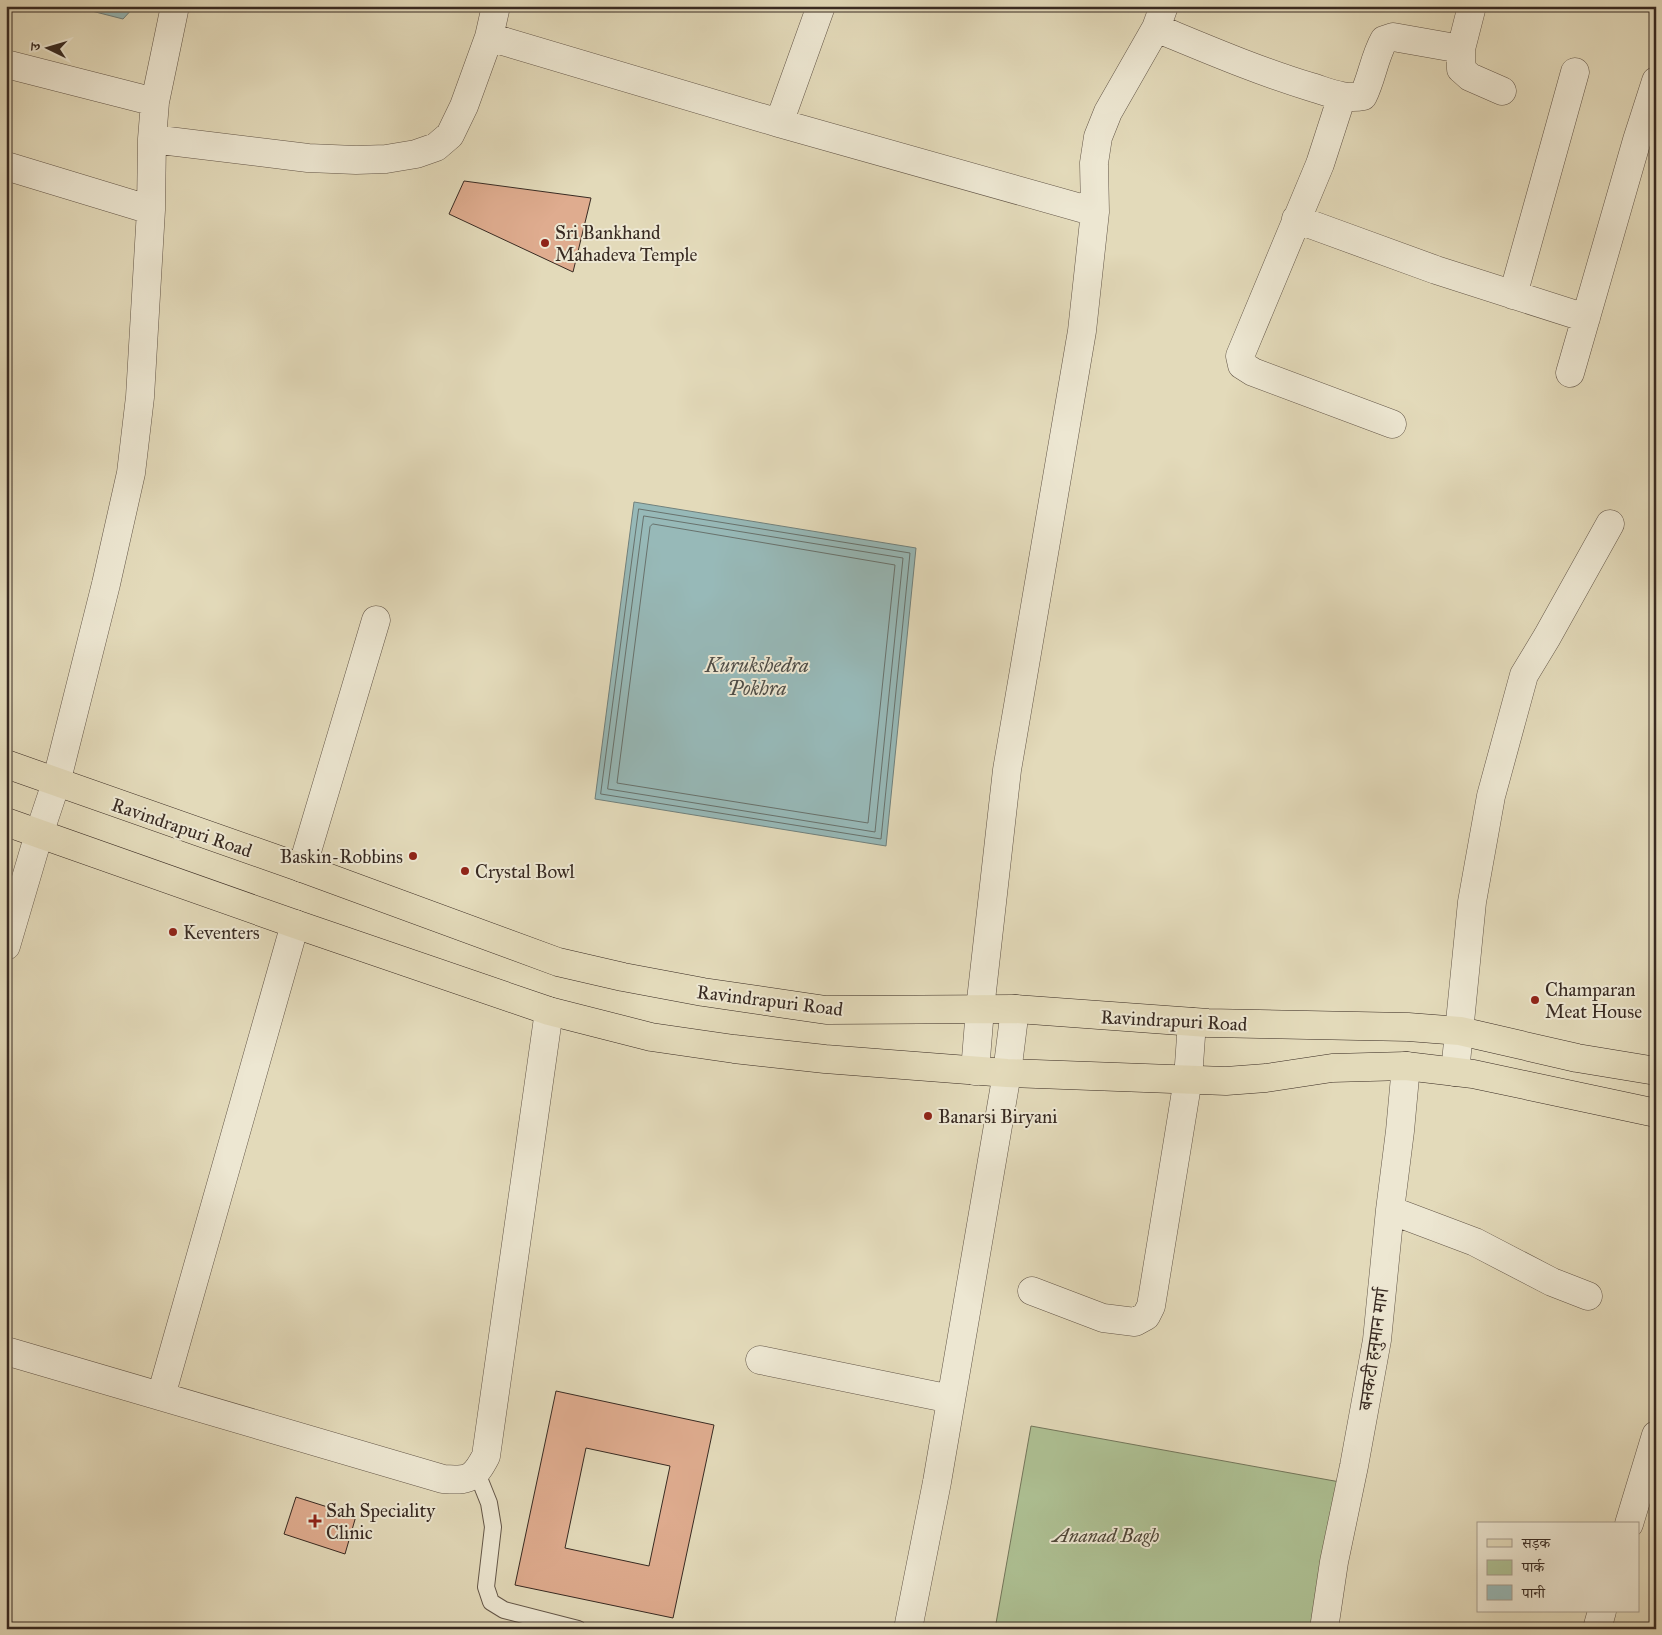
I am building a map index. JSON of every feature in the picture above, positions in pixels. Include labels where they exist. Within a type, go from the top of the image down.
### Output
[{"type":"main road","name":"Ravindrapuri Road","points":[[6,764],[302,868],[558,962],[623,977],[703,992],[826,1010],[1015,1009],[1192,1022],[1408,1027],[1460,1031],[1576,1058],[1656,1071]]},
{"type":"main road","points":[[6,822],[549,1011],[650,1037],[825,1059],[1007,1073],[1226,1081],[1266,1078],[1332,1068],[1406,1066],[1456,1072],[1656,1113]]},
{"type":"street","points":[[6,946],[56,783],[106,584],[131,473],[140,397],[151,210],[152,139],[156,102],[176,6]]},
{"type":"street","points":[[152,139],[308,158],[386,159],[416,154],[436,147],[450,135],[464,106],[489,37],[496,6]]},
{"type":"street","points":[[779,123],[821,6]]},
{"type":"street","points":[[1472,6],[1461,49],[1461,69],[1470,77],[1502,91]]},
{"type":"street","points":[[974,1071],[1007,770],[1082,330],[1095,212],[1094,163],[1098,137],[1108,112],[1160,17],[1282,78],[1354,98],[1363,96],[1368,87],[1379,49],[1384,40],[1393,37],[1461,49]]},
{"type":"street","points":[[489,37],[779,123],[1095,212]]},
{"type":"street","points":[[6,64],[156,102]]},
{"type":"street","points":[[1513,295],[1575,72]]},
{"type":"street","points":[[1570,373],[1637,140],[1656,81]]},
{"type":"street","points":[[1342,96],[1320,164],[1240,356],[1242,365],[1253,372],[1392,424]]},
{"type":"street","points":[[6,166],[151,210]]},
{"type":"street","points":[[1296,219],[1436,270],[1586,318]]},
{"type":"street","points":[[1456,1072],[1472,902],[1491,796],[1524,675],[1610,524]]},
{"type":"street","points":[[302,868],[376,620]]},
{"type":"street","points":[[161,1396],[295,924]]},
{"type":"street","points":[[908,1629],[951,1399],[1007,1073],[1015,1009]]},
{"type":"street","points":[[6,1351],[443,1479],[461,1480],[477,1473],[486,1456],[549,1011]]},
{"type":"street","points":[[1032,1291],[1103,1318],[1135,1322],[1146,1316],[1151,1306],[1188,1079],[1192,1022]]},
{"type":"street","name":"बनकटी हनुमान मार्ग","points":[[1324,1629],[1334,1562],[1377,1340],[1406,1066]]},
{"type":"street","points":[[1390,1210],[1475,1242],[1552,1282],[1588,1296]]},
{"type":"street","points":[[760,1360],[951,1399]]},
{"type":"street","points":[[1630,1522],[1656,1435]]},
{"type":"street","points":[[1597,1629],[1602,1612]]},
{"type":"lane","points":[[477,1473],[489,1503],[493,1527],[486,1587],[491,1602],[504,1610],[578,1629]]},
{"type":"green space","name":"Ananad Bagh","points":[[1031,1426],[1351,1484],[1325,1629],[995,1629]]},
{"type":"water","points":[[72,6],[135,6],[123,19]]},
{"type":"water","name":"Kurukshedra Pokhra","points":[[634,502],[916,548],[886,846],[595,799]]},
{"type":"building","name":"Sri Bankhand Mahadeva Temple","points":[[464,181],[591,198],[573,272],[449,214]]},
{"type":"building","points":[[556,1391],[714,1425],[673,1618],[515,1585]],"holes":[[[586,1448],[670,1466],[649,1566],[565,1548]]]},
{"type":"building","points":[[296,1497],[356,1516],[345,1554],[284,1534]]},
{"type":"place","name":"Sri Bankhand Mahadeva Temple","points":[[545,243]]},
{"type":"place","name":"Baskin-Robbins","points":[[413,856]]},
{"type":"place","name":"Crystal Bowl","points":[[465,871]]},
{"type":"place","name":"Keventers","points":[[173,932]]},
{"type":"place","name":"Champaran Meat House","points":[[1535,1000]]},
{"type":"place","name":"Banarsi Biryani","points":[[928,1116]]},
{"type":"place","name":"Sah Speciality Clinic","points":[[315,1521]]}]
